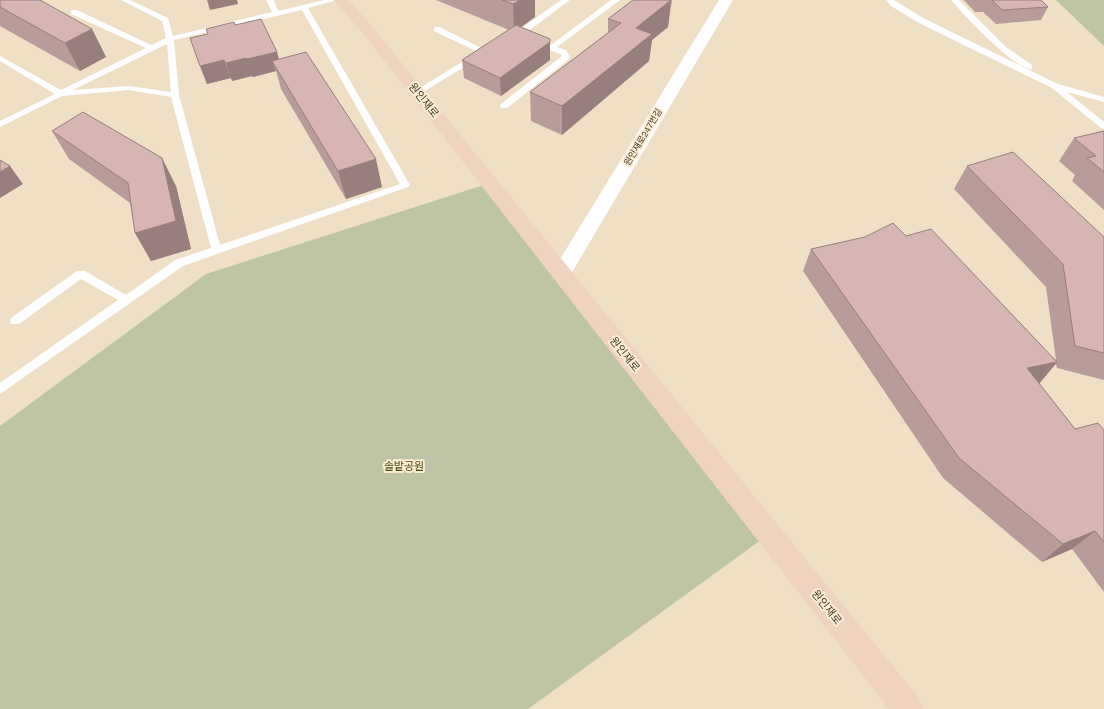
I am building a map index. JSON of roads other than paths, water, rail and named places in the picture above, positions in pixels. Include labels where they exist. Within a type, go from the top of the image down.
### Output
[{"type":"main road","name":"원인재로","points":[[341,0],[370,33],[908,709]]},
{"type":"street","name":"원인재로247번길","points":[[561,274],[726,0]]},
{"type":"lane","points":[[125,0],[165,20],[170,39],[175,95],[216,250]]},
{"type":"lane","points":[[270,0],[276,14]]},
{"type":"lane","points":[[1,122],[61,94],[170,39],[333,0]]},
{"type":"lane","points":[[505,41],[518,36],[566,0]]},
{"type":"lane","points":[[551,48],[616,0]]},
{"type":"lane","points":[[890,0],[920,20],[1055,86],[1104,100]]},
{"type":"lane","points":[[955,0],[1003,49],[1055,86],[1104,126]]},
{"type":"lane","points":[[0,389],[178,263],[405,185],[304,7]]},
{"type":"lane","points":[[74,12],[151,48]]},
{"type":"lane","points":[[417,92],[488,50],[437,29]]},
{"type":"lane","points":[[504,106],[566,57],[563,52],[518,36]]},
{"type":"lane","points":[[0,58],[61,94],[129,88],[175,95]]},
{"type":"lane","points":[[16,321],[81,274],[126,300]]},
{"type":"park label","name":"솔밭공원","points":[[404,466]]}]
